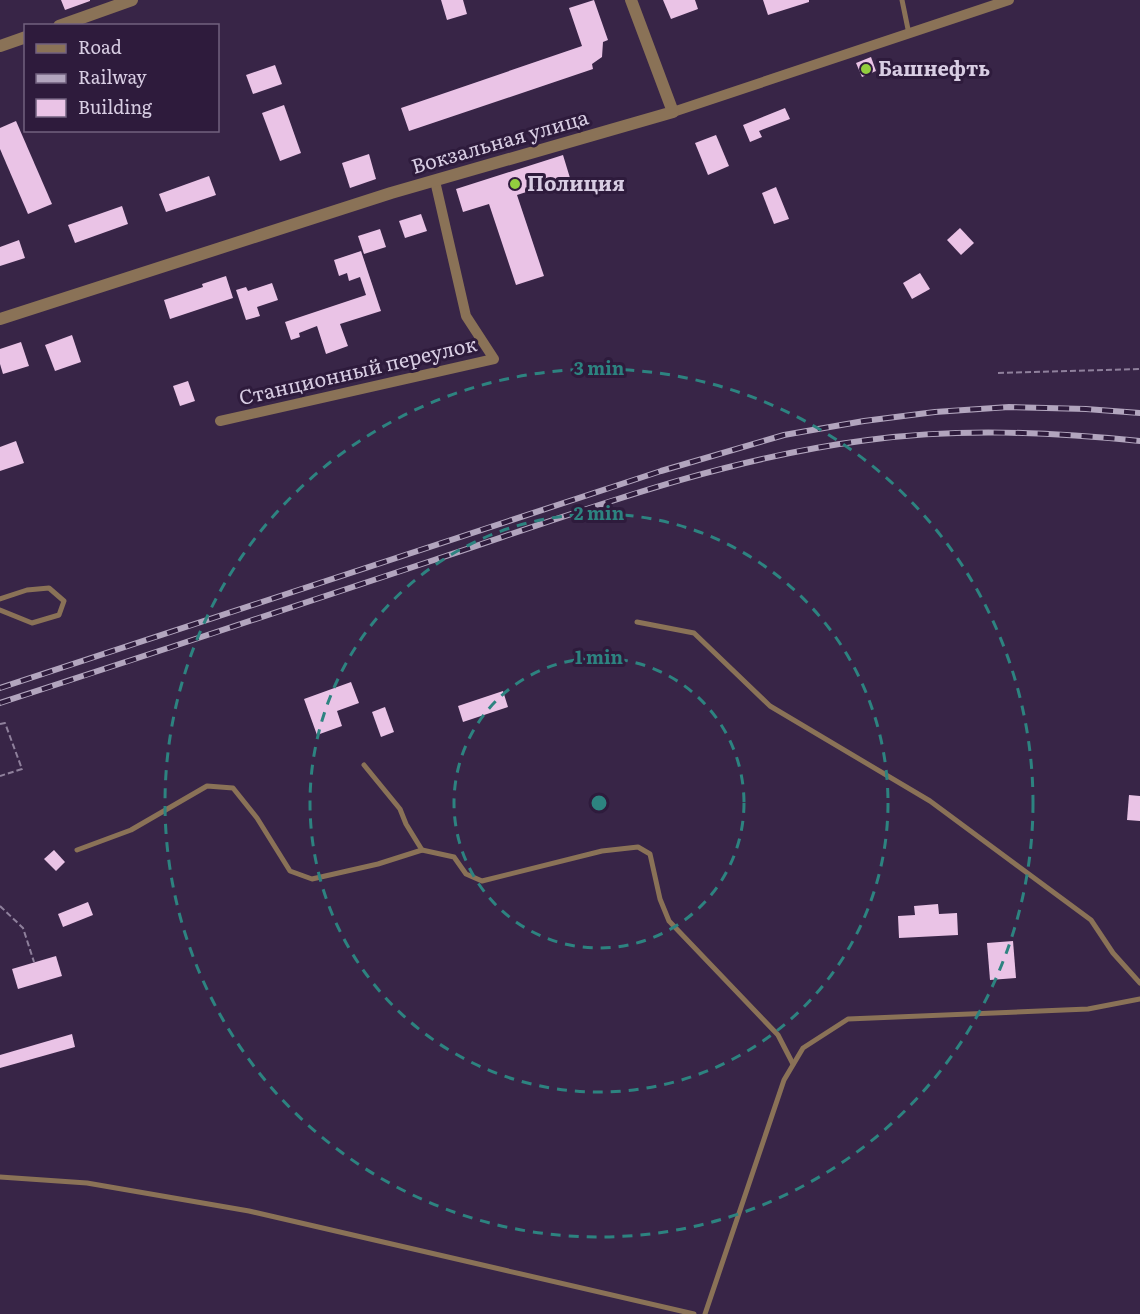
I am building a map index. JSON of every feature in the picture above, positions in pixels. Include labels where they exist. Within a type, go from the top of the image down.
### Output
[{"type":"street","points":[[65,24],[132,0]]},
{"type":"street","points":[[631,0],[673,112]]},
{"type":"street","name":"Вокзальная улица","points":[[0,320],[435,181],[673,112],[1009,0]]},
{"type":"street","points":[[0,46],[24,38]]},
{"type":"street","name":"Станционный переулок","points":[[220,421],[494,359],[466,316],[435,181]]},
{"type":"lane","points":[[902,0],[909,34]]},
{"type":"lane","points":[[0,599],[27,590],[49,588],[64,601],[59,615],[32,623],[0,610]]},
{"type":"lane","points":[[637,622],[694,633],[770,706],[930,801],[1091,920],[1113,953],[1140,983]]},
{"type":"lane","points":[[364,765],[400,809],[406,824],[422,850]]},
{"type":"lane","points":[[77,850],[131,830],[207,786],[233,788],[257,818],[290,871],[312,879],[378,864],[422,850],[454,857],[466,874],[482,881],[603,851],[638,847],[650,854],[660,899],[669,921],[778,1035],[793,1064]]},
{"type":"lane","points":[[705,1314],[784,1080],[803,1048],[848,1019],[1088,1009],[1140,999]]},
{"type":"lane","points":[[0,1177],[87,1183],[249,1212],[694,1314]]},
{"type":"path","points":[[998,373],[1140,369]]},
{"type":"path","points":[[0,724],[5,723],[22,769],[0,776]]},
{"type":"path","points":[[0,906],[23,928],[34,963]]},
{"type":"building","points":[[61,0],[90,0],[90,1],[65,10]]},
{"type":"building","points":[[441,0],[463,0],[467,14],[447,20]]},
{"type":"building","points":[[594,0],[608,40],[603,42],[602,57],[592,64],[593,69],[409,131],[401,108],[582,46],[569,8]]},
{"type":"building","points":[[663,0],[695,0],[698,9],[671,19]]},
{"type":"building","points":[[763,0],[809,0],[809,2],[768,15]]},
{"type":"building","points":[[871,57],[876,71],[862,77],[856,63]]},
{"type":"building","points":[[275,65],[282,84],[253,94],[246,75]]},
{"type":"building","points":[[284,105],[301,153],[280,161],[262,113]]},
{"type":"building","points":[[785,108],[790,119],[759,131],[762,137],[750,142],[743,125]]},
{"type":"building","points":[[16,121],[52,204],[28,214],[0,149],[0,128]]},
{"type":"building","points":[[716,135],[729,166],[708,175],[695,143]]},
{"type":"building","points":[[369,154],[376,179],[350,188],[342,163]]},
{"type":"building","points":[[563,155],[570,178],[517,195],[544,276],[516,285],[489,204],[463,212],[456,189]]},
{"type":"building","points":[[209,176],[216,195],[166,212],[159,194]]},
{"type":"building","points":[[776,187],[789,219],[774,224],[762,193]]},
{"type":"building","points":[[122,206],[128,224],[75,243],[68,225]]},
{"type":"building","points":[[421,214],[427,231],[405,238],[399,221]]},
{"type":"building","points":[[960,228],[974,243],[961,255],[947,240]]},
{"type":"building","points":[[380,229],[386,247],[364,254],[358,236]]},
{"type":"building","points":[[19,240],[25,258],[0,266],[0,247]]},
{"type":"building","points":[[361,251],[381,311],[340,324],[348,346],[326,354],[317,326],[299,333],[300,337],[291,340],[285,322],[366,295],[360,277],[349,281],[347,273],[339,276],[334,260]]},
{"type":"building","points":[[920,273],[930,289],[912,299],[903,283]]},
{"type":"building","points":[[226,276],[233,298],[170,319],[164,300],[203,287],[202,284]]},
{"type":"building","points":[[272,283],[278,300],[257,307],[260,316],[246,320],[236,290],[246,287],[248,291]]},
{"type":"building","points":[[72,335],[81,362],[55,371],[45,345]]},
{"type":"building","points":[[21,342],[29,366],[3,374],[0,349]]},
{"type":"building","points":[[188,381],[195,401],[180,406],[173,386]]},
{"type":"building","points":[[16,441],[24,463],[0,471],[0,447]]},
{"type":"building","points":[[351,682],[359,703],[337,711],[342,726],[317,735],[304,699]]},
{"type":"building","points":[[503,691],[508,707],[463,722],[458,706]]},
{"type":"building","points":[[385,707],[394,732],[381,737],[372,712]]},
{"type":"building","points":[[1129,795],[1140,796],[1140,821],[1127,820]]},
{"type":"building","points":[[54,850],[65,862],[56,871],[44,859]]},
{"type":"building","points":[[88,902],[93,915],[63,927],[58,914]]},
{"type":"building","points":[[938,904],[939,914],[957,913],[958,935],[899,938],[898,916],[915,915],[914,906]]},
{"type":"building","points":[[1013,941],[1016,978],[990,980],[987,943]]},
{"type":"building","points":[[56,956],[62,976],[18,989],[12,969]]},
{"type":"building","points":[[72,1034],[75,1047],[0,1068],[0,1055]]},
{"type":"railway","points":[[0,688],[661,471],[784,435],[935,412],[1009,407],[1140,413]]},
{"type":"railway","points":[[0,703],[594,506],[757,460],[868,440],[936,434],[1072,435],[1140,441]]},
{"type":"place","name":"Башнефть","points":[[866,69]]},
{"type":"place","name":"Полиция","points":[[515,184]]}]
